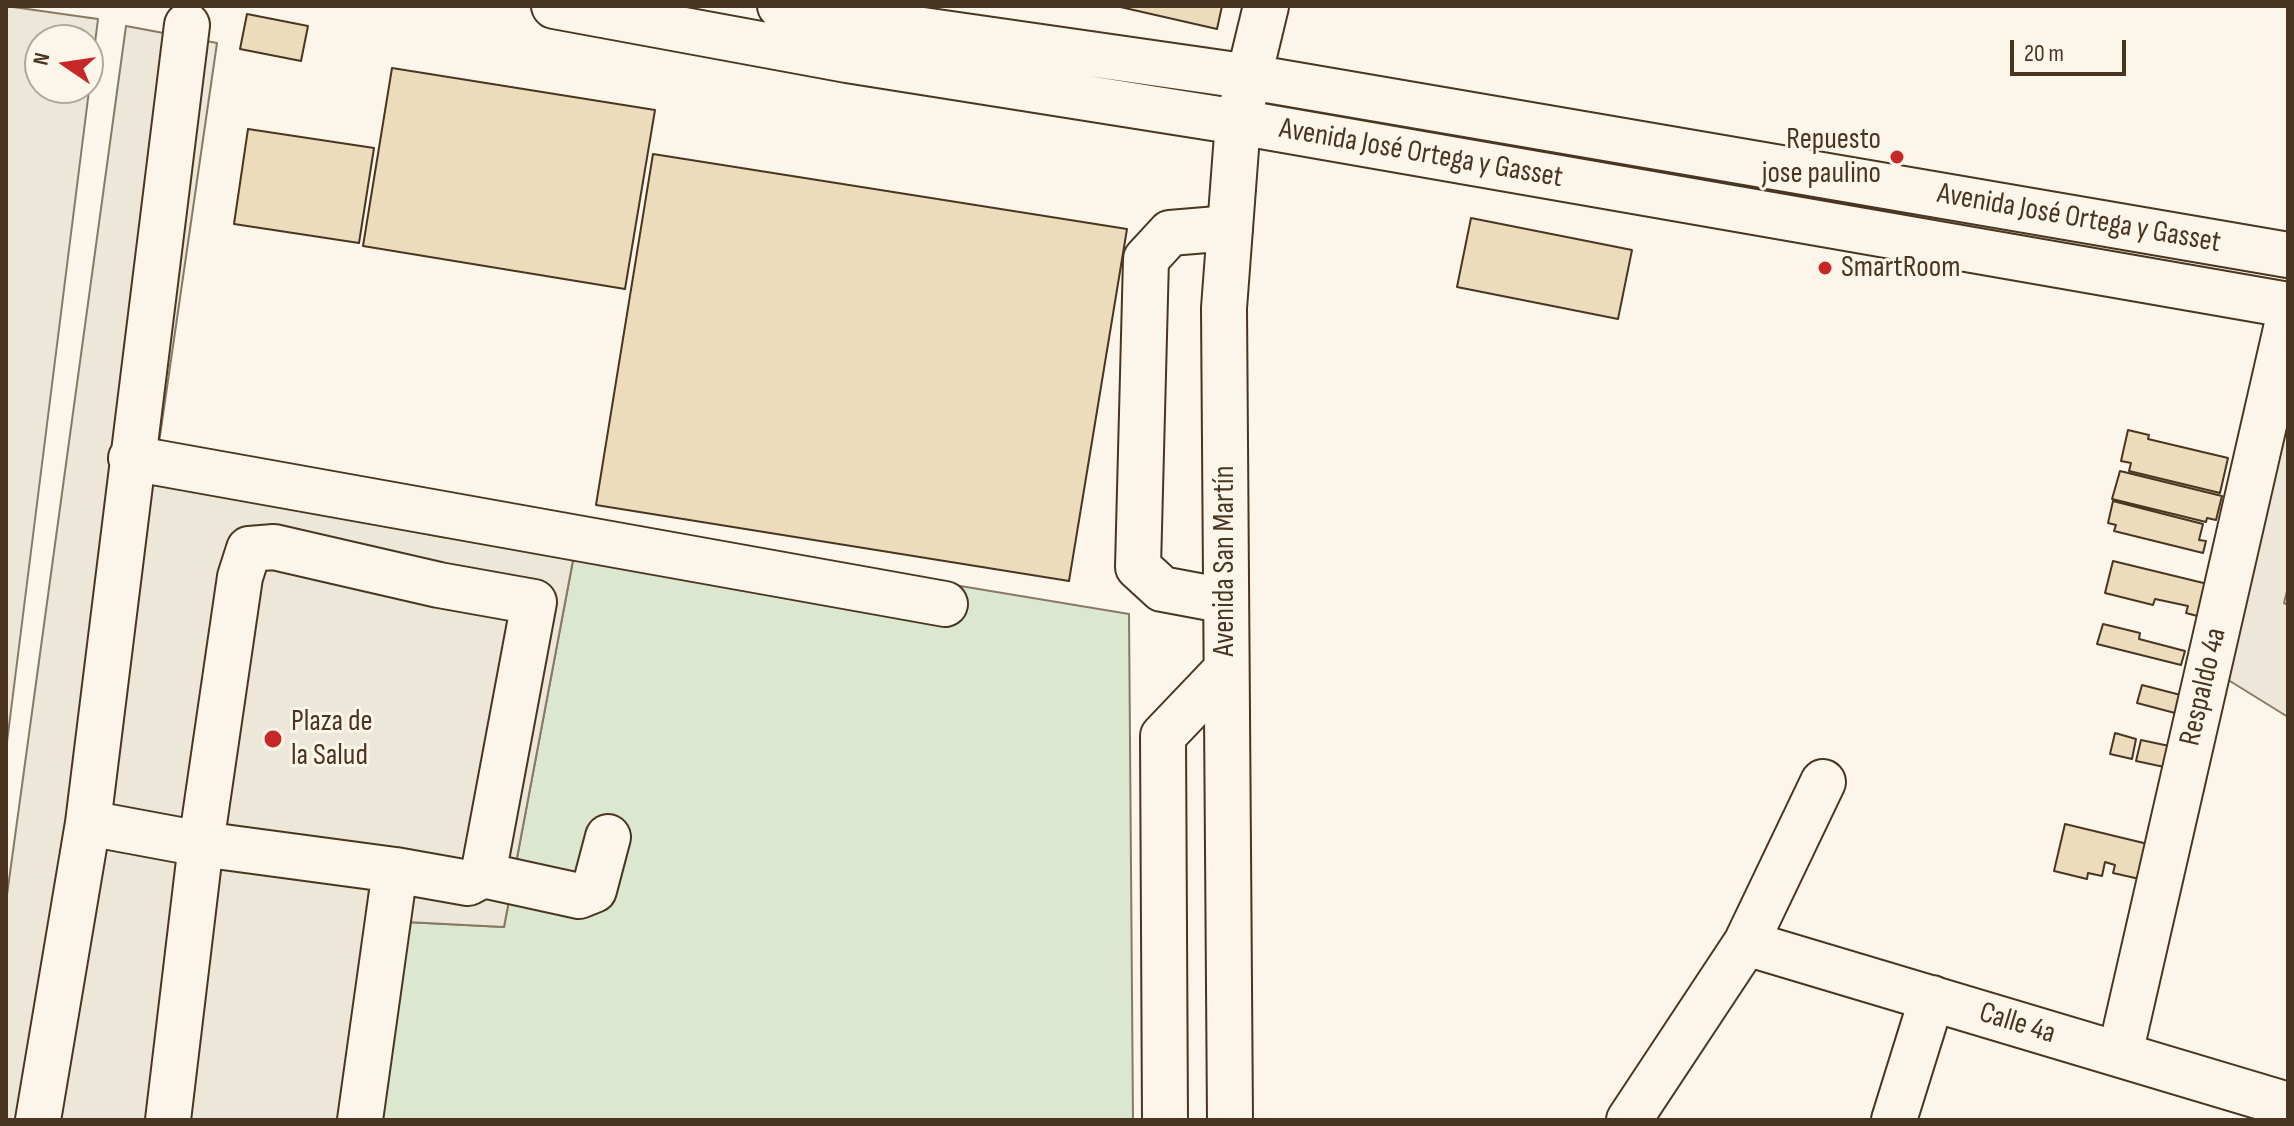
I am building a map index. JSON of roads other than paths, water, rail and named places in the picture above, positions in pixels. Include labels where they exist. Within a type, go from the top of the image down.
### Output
[{"type":"main road","name":"Avenida José Ortega y Gasset","points":[[554,6],[852,29],[1250,77],[2288,255]]},
{"type":"main road","name":"Avenida José Ortega y Gasset","points":[[780,6],[852,29],[1238,122],[2288,305]]},
{"type":"main road","name":"Avenida San Martín","points":[[1230,1120],[1224,308],[1238,122],[1266,6]]},
{"type":"main road","points":[[38,1120],[88,823],[187,25]]},
{"type":"main road","points":[[1226,601],[1162,589],[1138,567],[1146,259],[1170,233],[1230,228]]},
{"type":"main road","name":"Respaldo 4a","points":[[2120,1054],[2288,320]]},
{"type":"main road","points":[[131,458],[945,604]]},
{"type":"main road","points":[[168,1120],[201,844],[240,577],[249,549],[274,547],[439,585],[534,602],[483,875]]},
{"type":"main road","points":[[1165,1120],[1163,736],[1225,671]]},
{"type":"main road","points":[[1629,1120],[1746,943],[1823,782]]},
{"type":"main road","points":[[88,823],[201,844],[468,883],[483,875],[579,896],[594,890],[608,837]]},
{"type":"main road","points":[[360,1120],[395,870]]},
{"type":"main road","name":"Calle 4a","points":[[1746,943],[2120,1054],[2278,1109]]},
{"type":"main road","points":[[1894,1120],[1932,998]]},
{"type":"place","name":"Repuesto jose paulino","points":[[1897,157]]},
{"type":"place","name":"SmartRoom","points":[[1825,268]]},
{"type":"place","name":"Plaza de la Salud","points":[[273,739]]}]
